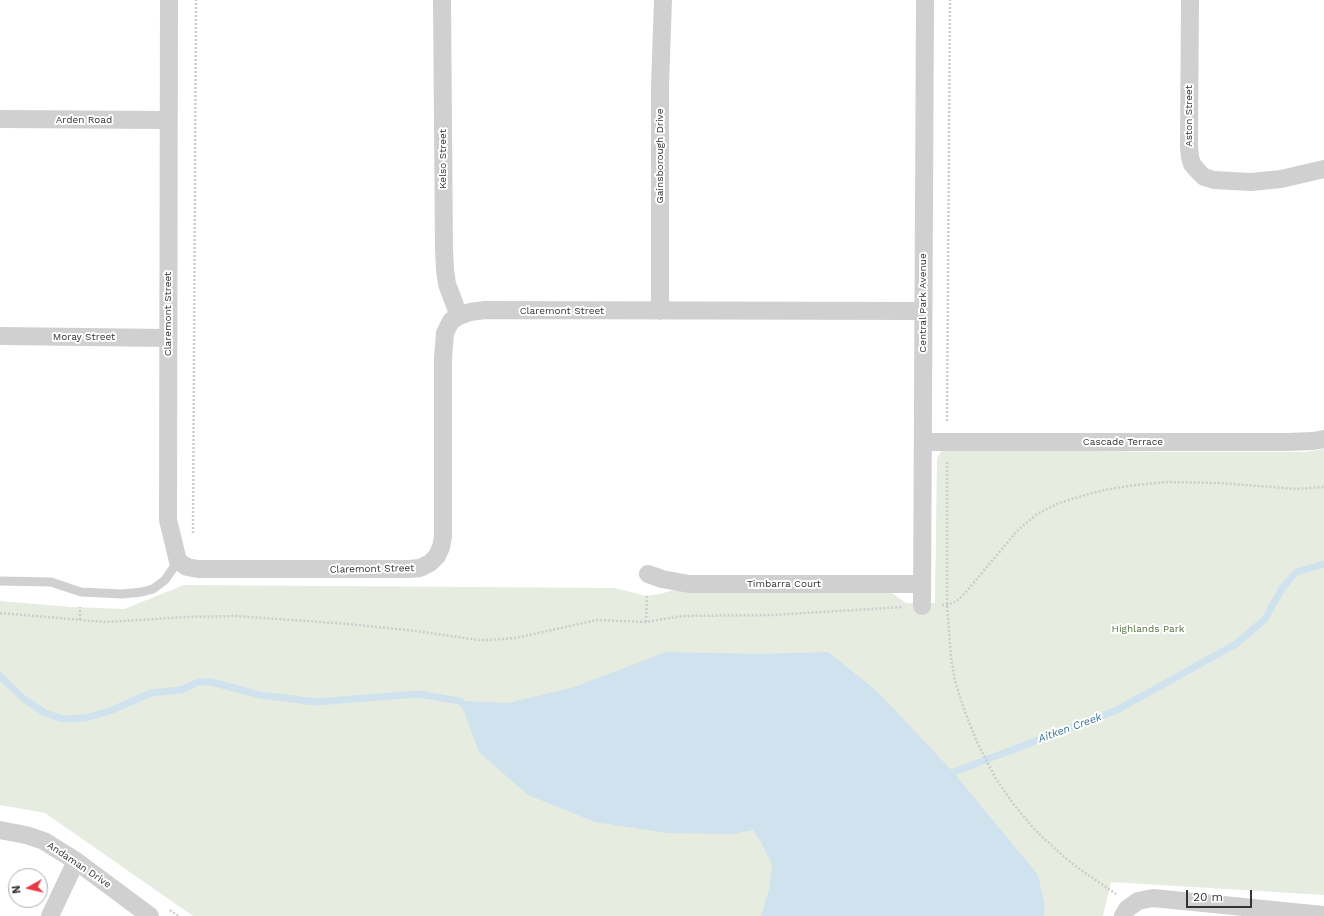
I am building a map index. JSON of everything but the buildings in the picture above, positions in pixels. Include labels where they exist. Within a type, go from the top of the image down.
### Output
[{"type":"street","name":"Claremont Street","points":[[169,0],[168,520],[178,561],[187,567],[198,569],[409,569],[420,568],[430,563],[437,556],[443,537],[443,358],[445,333],[452,321],[458,316],[470,312],[485,310],[923,311]]},
{"type":"street","name":"Kelso Street","points":[[442,0],[445,270],[447,284],[458,316]]},
{"type":"street","name":"Gainsborough Drive","points":[[660,311],[660,86],[663,0]]},
{"type":"street","name":"Central Park Avenue","points":[[922,606],[925,0]]},
{"type":"street","name":"Aston Street","points":[[1190,0],[1189,147],[1192,164],[1204,176],[1214,180],[1226,182],[1251,182],[1281,179],[1324,169]]},
{"type":"street","name":"Arden Road","points":[[0,119],[168,120]]},
{"type":"street","name":"Moray Street","points":[[0,336],[168,338]]},
{"type":"street","name":"Cascade Terrace","points":[[923,442],[1287,442],[1324,440]]},
{"type":"street","name":"Timbarra Court","points":[[648,574],[662,580],[690,584],[922,584]]},
{"type":"street","name":"Andaman Drive","points":[[0,830],[26,835],[44,841],[76,860],[150,916]]},
{"type":"street","points":[[50,916],[76,860]]},
{"type":"street","points":[[1127,910],[1138,901],[1153,898],[1324,915]]},
{"type":"lane","points":[[0,581],[51,582],[81,592],[122,594],[142,592],[153,589],[165,580],[178,561]]},
{"type":"path","points":[[193,535],[196,0]]},
{"type":"path","points":[[950,0],[947,558],[949,638],[955,681],[976,740],[996,779],[1015,806],[1035,830],[1127,910]]},
{"type":"path","points":[[646,622],[648,574]]},
{"type":"green space","name":"Highlands Park","points":[[1324,449],[1324,895],[1111,882],[1103,916],[193,916],[45,813],[0,805],[0,601],[71,607],[124,609],[184,585],[615,588],[646,596],[677,589],[892,593],[906,603],[935,603],[937,458],[942,450],[1163,452],[1305,452]]},
{"type":"water","points":[[666,652],[761,654],[828,652],[878,692],[953,772],[1038,875],[1045,908],[1044,916],[761,916],[769,890],[772,865],[761,842],[753,830],[733,834],[667,833],[595,822],[528,795],[479,752],[460,701],[508,703],[574,687]]},
{"type":"waterway","name":"Aitken Creek","points":[[946,775],[1117,710],[1236,644],[1265,619],[1283,587],[1296,572],[1324,564]]},
{"type":"waterway","points":[[0,676],[24,699],[45,713],[63,719],[85,718],[110,711],[151,693],[181,690],[198,682],[211,682],[260,695],[316,702],[418,694],[460,701],[466,707]]}]
